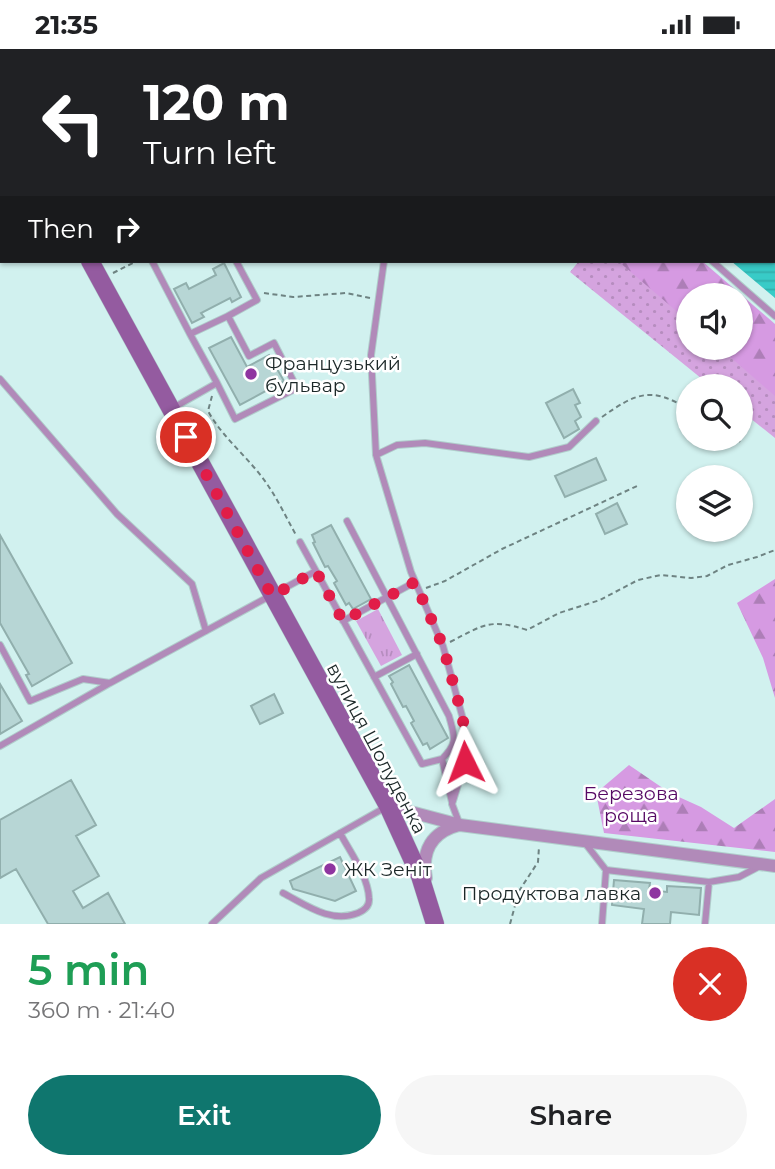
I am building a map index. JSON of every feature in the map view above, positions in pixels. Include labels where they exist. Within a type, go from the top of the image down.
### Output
[{"type":"main road","name":"вулиця Шолуденка","points":[[91,263],[388,806],[420,876],[434,918]]},
{"type":"street","points":[[388,806],[460,825],[769,866]]},
{"type":"street","points":[[434,918],[424,866],[426,849],[432,839],[445,829],[460,825]]},
{"type":"lane","points":[[153,263],[235,419],[297,388],[274,343],[248,356],[228,316]]},
{"type":"lane","points":[[191,334],[257,300],[237,263]]},
{"type":"lane","points":[[384,263],[371,355],[376,455],[418,591],[443,646],[463,719],[465,762],[452,804]]},
{"type":"lane","points":[[714,263],[775,316]]},
{"type":"lane","points":[[0,379],[117,515],[192,583],[206,631]]},
{"type":"lane","points":[[171,409],[216,383]]},
{"type":"lane","points":[[376,455],[397,445],[425,443],[529,457],[569,447],[596,421]]},
{"type":"lane","points":[[300,542],[422,765],[442,759],[453,748],[455,738],[449,716],[347,521]]},
{"type":"lane","points":[[0,746],[316,571]]},
{"type":"lane","points":[[343,621],[415,582]]},
{"type":"lane","points":[[0,645],[30,701],[83,679],[110,683]]},
{"type":"lane","points":[[374,677],[416,654]]},
{"type":"lane","points":[[442,759],[452,804],[460,825]]},
{"type":"lane","points":[[212,924],[261,878],[388,806]]},
{"type":"lane","points":[[283,893],[328,918],[350,917],[366,909],[370,900],[366,884],[340,834]]},
{"type":"lane","points":[[582,840],[606,870],[602,924]]},
{"type":"lane","points":[[606,870],[709,882],[739,877],[769,866]]},
{"type":"lane","points":[[705,924],[709,882]]},
{"type":"path","points":[[101,280],[133,263]]},
{"type":"path","points":[[253,292],[293,296],[346,293],[377,299]]},
{"type":"path","points":[[216,383],[208,411],[217,429],[234,443],[269,487],[300,542]]},
{"type":"path","points":[[596,421],[626,400],[655,393],[676,403]]},
{"type":"path","points":[[418,591],[445,581],[502,549],[637,486]]},
{"type":"path","points":[[443,646],[485,624],[505,623],[527,630],[559,613],[600,600],[638,580],[661,575],[691,578],[707,576],[728,565],[775,550]]},
{"type":"path","points":[[510,924],[519,891],[538,862],[540,835]]},
{"type":"green space","points":[[577,263],[620,263],[676,311],[676,358],[570,272]]},
{"type":"green space","points":[[606,263],[704,263],[727,283],[676,283],[676,338]]},
{"type":"green space","points":[[753,305],[775,324],[775,430],[753,403],[753,374],[713,374],[699,360],[753,360]]},
{"type":"green space","points":[[679,360],[734,360],[750,374],[696,374]]},
{"type":"green space","points":[[753,377],[775,396],[775,438],[753,420]]},
{"type":"green space","points":[[775,579],[775,698],[763,658],[737,603]]},
{"type":"green space","points":[[378,609],[402,655],[381,666],[356,621]]},
{"type":"green space","name":"Березова роща","points":[[629,765],[670,793],[701,807],[734,828],[775,799],[775,852],[604,833],[596,793]]},
{"type":"water","points":[[733,263],[775,263],[775,298]]},
{"type":"building","points":[[224,263],[241,297],[232,302],[230,298],[201,313],[204,317],[192,323],[174,289],[186,283],[189,289],[216,275],[213,269]]},
{"type":"building","name":"Французький бульвар","points":[[231,337],[247,367],[269,355],[284,381],[240,405],[209,348]]},
{"type":"building","points":[[573,389],[580,403],[575,405],[581,417],[575,421],[579,429],[564,438],[546,403]]},
{"type":"building","points":[[596,458],[606,480],[565,497],[555,476]]},
{"type":"building","points":[[617,503],[627,524],[605,534],[596,514]]},
{"type":"building","points":[[331,525],[371,599],[353,609],[349,603],[346,605],[334,583],[337,581],[328,566],[325,567],[313,543],[315,542],[312,535]]},
{"type":"building","points":[[0,535],[72,663],[32,686],[26,675],[29,674],[0,623]]},
{"type":"building","points":[[409,665],[448,738],[430,749],[427,743],[423,745],[411,723],[414,721],[406,706],[403,707],[389,676]]},
{"type":"building","points":[[0,684],[22,721],[0,734]]},
{"type":"building","points":[[274,694],[283,713],[260,724],[251,706]]},
{"type":"building","points":[[71,780],[96,825],[76,836],[99,876],[73,891],[83,908],[108,893],[125,924],[48,924],[16,869],[0,878],[0,820]]},
{"type":"building","name":"ЖК Зеніт","points":[[340,857],[356,891],[335,901],[293,889],[290,881]]},
{"type":"building","points":[[614,880],[650,883],[649,890],[667,892],[667,886],[701,888],[699,915],[671,912],[670,924],[642,924],[644,909],[612,905]]},
{"type":"place","name":"Французький бульвар","points":[[251,374]]},
{"type":"place","name":"ЖК Зеніт","points":[[330,869]]},
{"type":"place","name":"Продуктова лавка","points":[[655,893]]},
{"type":"route","points":[[186,437],[272,596],[316,571],[343,621],[415,582],[443,646],[463,719],[465,762]]}]
